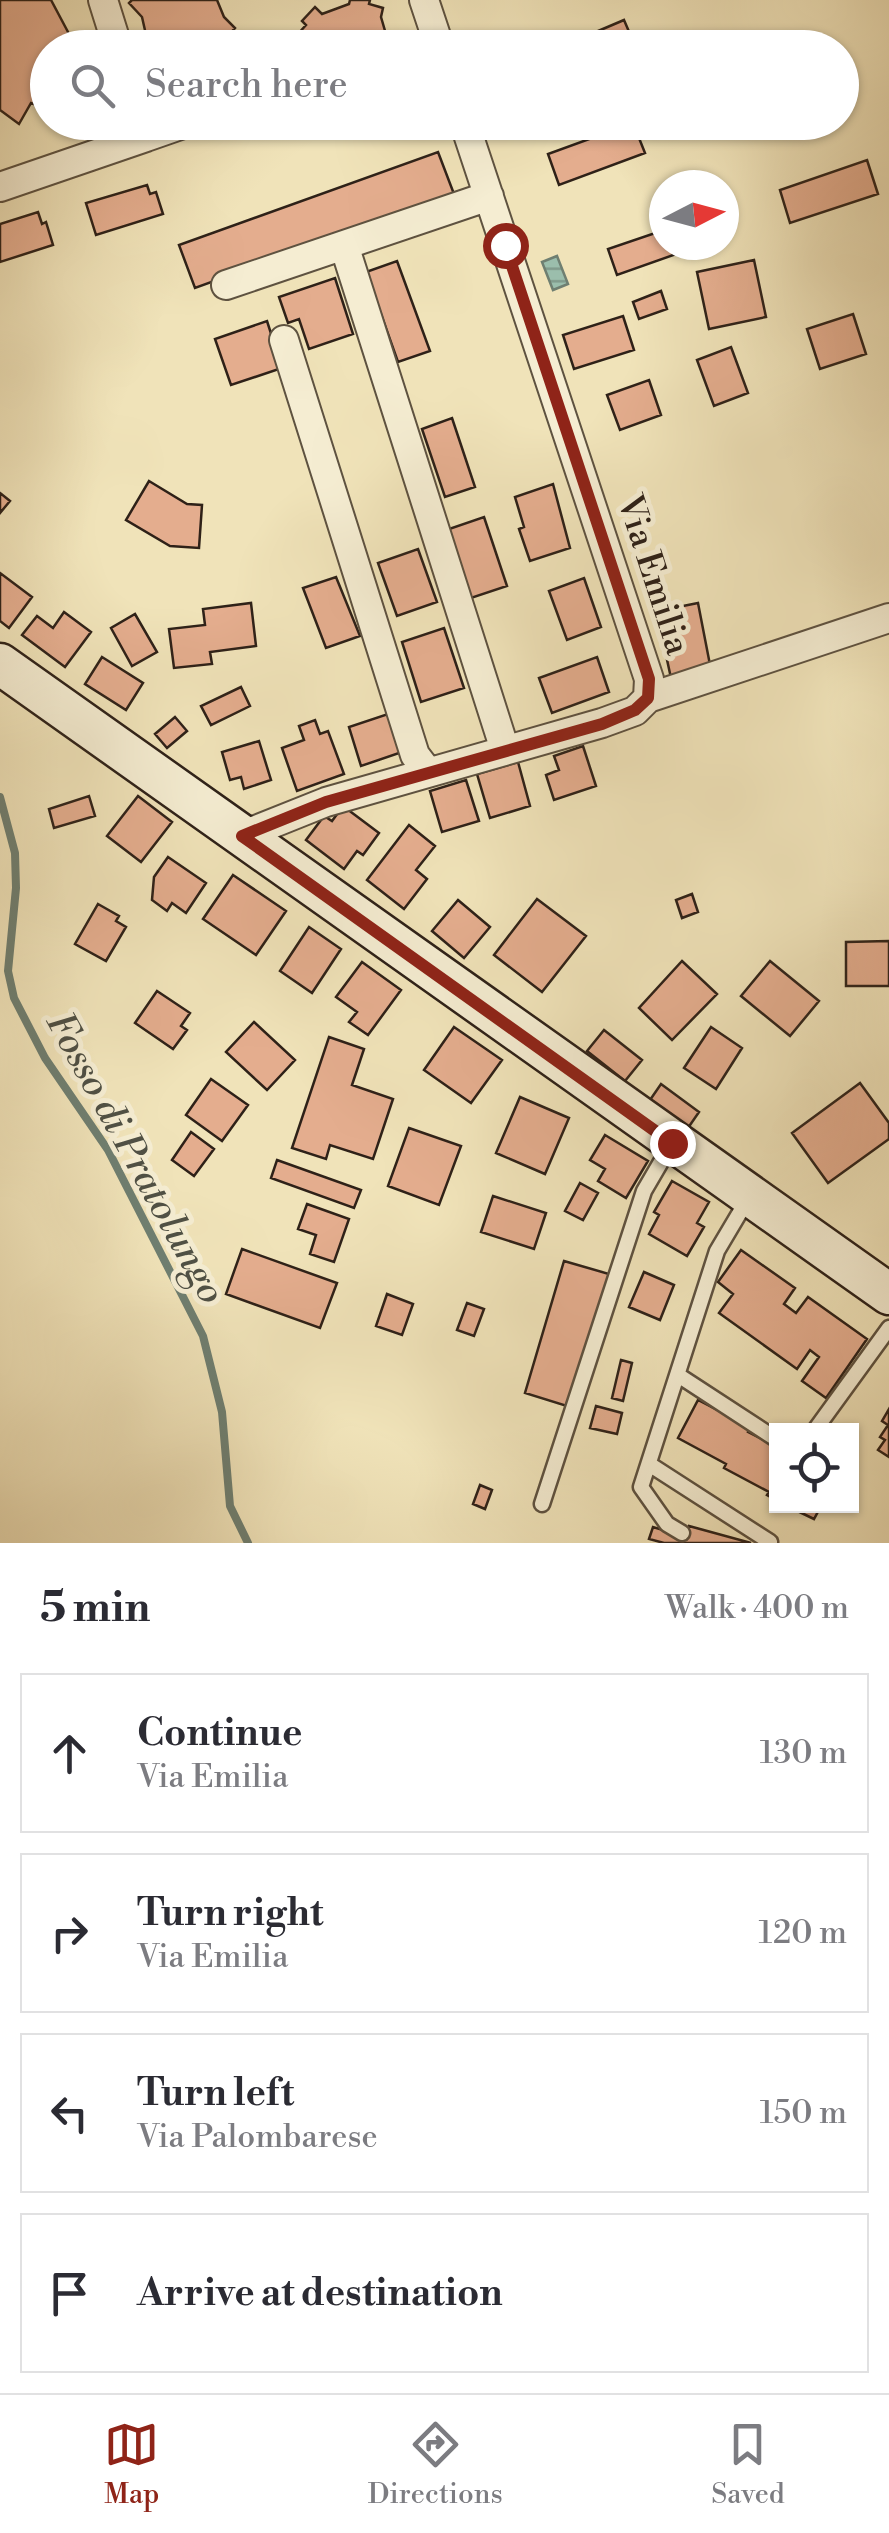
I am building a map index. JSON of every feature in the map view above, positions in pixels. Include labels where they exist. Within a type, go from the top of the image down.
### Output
[{"type":"main road","points":[[0,664],[889,1294]]},
{"type":"street","points":[[103,0],[112,30]]},
{"type":"street","points":[[424,0],[434,30]]},
{"type":"street","points":[[0,187],[119,140]]},
{"type":"street","name":"Via Emilia","points":[[242,836],[326,802],[619,718],[643,706],[648,698],[649,679],[470,140]]},
{"type":"street","points":[[226,285],[489,196]]},
{"type":"street","points":[[344,245],[505,750]]},
{"type":"street","points":[[284,340],[415,754],[428,772]]},
{"type":"street","points":[[648,698],[889,618]]},
{"type":"lane","points":[[542,1504],[644,1191],[672,1143]]},
{"type":"lane","points":[[682,1533],[667,1524],[641,1487],[717,1251],[749,1196]]},
{"type":"lane","points":[[820,1423],[889,1328]]},
{"type":"lane","points":[[678,1375],[769,1434]]},
{"type":"lane","points":[[649,1464],[770,1542]]},
{"type":"shaded area","points":[[557,256],[568,284],[553,290],[542,262]]},
{"type":"building","points":[[0,0],[51,0],[67,30],[30,30],[30,105],[19,124],[0,110]]},
{"type":"building","points":[[217,0],[224,17],[235,28],[145,30],[142,17],[129,3]]},
{"type":"building","points":[[350,0],[370,0],[369,4],[383,8],[385,30],[302,30],[306,25],[302,21],[315,7],[322,14],[349,4]]},
{"type":"building","points":[[624,20],[628,30],[600,30]]},
{"type":"building","points":[[586,140],[640,140],[645,153],[559,185],[548,154]]},
{"type":"building","points":[[438,152],[454,194],[195,288],[179,245]]},
{"type":"building","points":[[867,160],[878,194],[790,223],[780,190]]},
{"type":"building","points":[[147,185],[150,194],[156,192],[163,214],[96,235],[86,203]]},
{"type":"building","points":[[38,212],[42,224],[46,222],[53,245],[0,262],[0,224]]},
{"type":"building","points":[[649,235],[649,260],[659,260],[617,275],[608,249]]},
{"type":"building","points":[[754,260],[766,317],[709,329],[697,272]]},
{"type":"building","points":[[397,261],[430,351],[398,362],[366,272]]},
{"type":"building","points":[[335,278],[353,334],[309,349],[299,319],[288,323],[279,297]]},
{"type":"building","points":[[661,291],[667,309],[639,319],[633,302]]},
{"type":"building","points":[[853,314],[866,354],[820,369],[807,329]]},
{"type":"building","points":[[623,316],[634,350],[574,369],[563,335]]},
{"type":"building","points":[[267,321],[282,368],[231,385],[215,339]]},
{"type":"building","points":[[731,347],[748,393],[714,406],[697,360]]},
{"type":"building","points":[[649,380],[661,415],[620,430],[607,395]]},
{"type":"building","points":[[452,418],[475,487],[445,497],[422,429]]},
{"type":"building","points":[[149,481],[187,504],[202,505],[199,548],[170,546],[126,520]]},
{"type":"building","points":[[553,484],[570,548],[530,561],[519,529],[524,527],[515,497]]},
{"type":"building","points":[[0,493],[10,501],[0,513]]},
{"type":"building","points":[[484,517],[507,586],[471,598],[449,529]]},
{"type":"building","points":[[418,549],[437,602],[397,616],[378,563]]},
{"type":"building","points":[[0,573],[32,597],[9,628],[0,621]]},
{"type":"building","points":[[336,577],[360,636],[326,648],[303,588]]},
{"type":"building","points":[[584,578],[601,627],[567,640],[549,591]]},
{"type":"building","points":[[251,603],[256,646],[210,652],[212,664],[174,668],[169,629],[205,625],[203,609]]},
{"type":"building","points":[[698,603],[711,670],[671,678],[659,623],[676,620],[673,608]]},
{"type":"building","points":[[64,612],[91,632],[65,667],[22,635],[37,616],[53,628]]},
{"type":"building","points":[[135,614],[157,652],[132,666],[111,628]]},
{"type":"building","points":[[444,628],[464,688],[421,702],[402,642]]},
{"type":"building","points":[[102,657],[143,683],[126,710],[85,684]]},
{"type":"building","points":[[597,657],[609,692],[552,713],[539,678]]},
{"type":"building","points":[[241,687],[250,706],[211,725],[201,706]]},
{"type":"building","points":[[391,713],[405,751],[361,766],[349,727]]},
{"type":"building","points":[[175,717],[187,731],[167,748],[155,734]]},
{"type":"building","points":[[315,720],[320,734],[328,731],[344,774],[297,791],[282,748],[304,740],[299,726]]},
{"type":"building","points":[[259,741],[271,780],[244,789],[241,777],[230,780],[222,752]]},
{"type":"building","points":[[583,746],[596,786],[554,800],[546,775],[559,770],[554,756]]},
{"type":"building","points":[[518,762],[530,806],[490,818],[477,774]]},
{"type":"building","points":[[466,780],[479,821],[442,832],[430,791]]},
{"type":"building","points":[[89,796],[95,816],[54,828],[49,809]]},
{"type":"building","points":[[138,796],[172,822],[141,862],[107,836]]},
{"type":"building","points":[[343,806],[379,833],[363,855],[357,851],[344,869],[306,840],[324,816],[332,821]]},
{"type":"building","points":[[409,825],[435,846],[416,870],[427,879],[404,909],[367,880]]},
{"type":"building","points":[[168,857],[206,883],[186,913],[172,903],[167,911],[152,900],[154,877]]},
{"type":"building","points":[[233,875],[286,911],[256,955],[203,919]]},
{"type":"building","points":[[692,894],[698,912],[682,918],[676,900]]},
{"type":"building","points":[[537,899],[586,936],[542,992],[494,955]]},
{"type":"building","points":[[458,900],[490,927],[464,958],[432,931]]},
{"type":"building","points":[[98,904],[119,916],[116,921],[126,927],[106,961],[75,944]]},
{"type":"building","points":[[309,927],[341,949],[312,993],[280,971]]},
{"type":"building","points":[[889,941],[889,986],[846,986],[846,942]]},
{"type":"building","points":[[682,961],[717,994],[672,1040],[639,1008]]},
{"type":"building","points":[[770,961],[819,1001],[790,1036],[741,996]]},
{"type":"building","points":[[362,962],[401,990],[368,1035],[349,1022],[357,1012],[336,997]]},
{"type":"building","points":[[157,991],[190,1013],[181,1026],[187,1030],[173,1049],[135,1023]]},
{"type":"building","points":[[254,1022],[295,1060],[267,1090],[226,1052]]},
{"type":"building","points":[[454,1027],[502,1060],[471,1103],[424,1070]]},
{"type":"building","points":[[711,1027],[742,1048],[716,1089],[684,1068]]},
{"type":"building","points":[[604,1030],[642,1060],[625,1081],[587,1051]]},
{"type":"building","points":[[329,1037],[364,1049],[352,1085],[393,1099],[373,1159],[330,1145],[326,1159],[292,1148]]},
{"type":"building","points":[[211,1079],[248,1105],[222,1141],[186,1115]]},
{"type":"building","points":[[860,1083],[889,1123],[889,1139],[828,1183],[792,1133]]},
{"type":"building","points":[[661,1084],[699,1112],[688,1128],[650,1100]]},
{"type":"building","points":[[520,1097],[569,1118],[545,1174],[496,1153]]},
{"type":"building","points":[[409,1128],[461,1146],[439,1205],[388,1186]]},
{"type":"building","points":[[191,1132],[214,1149],[194,1176],[172,1160]]},
{"type":"building","points":[[605,1135],[648,1161],[626,1198],[598,1181],[605,1169],[590,1160]]},
{"type":"building","points":[[277,1160],[361,1190],[354,1208],[271,1178]]},
{"type":"building","points":[[672,1181],[709,1202],[697,1223],[704,1227],[687,1256],[649,1234],[659,1215],[654,1212]]},
{"type":"building","points":[[580,1183],[598,1193],[583,1220],[565,1211]]},
{"type":"building","points":[[493,1196],[546,1213],[534,1249],[481,1232]]},
{"type":"building","points":[[307,1204],[349,1219],[334,1262],[310,1254],[316,1235],[298,1229]]},
{"type":"building","points":[[242,1249],[337,1283],[320,1328],[226,1294]]},
{"type":"building","points":[[741,1250],[795,1288],[784,1304],[796,1313],[808,1297],[867,1339],[826,1398],[802,1381],[819,1357],[810,1350],[797,1369],[719,1313],[733,1294],[718,1282]]},
{"type":"building","points":[[564,1261],[609,1274],[570,1407],[525,1393]]},
{"type":"building","points":[[644,1272],[674,1285],[660,1320],[629,1307]]},
{"type":"building","points":[[387,1294],[413,1304],[402,1335],[376,1326]]},
{"type":"building","points":[[467,1303],[484,1309],[474,1336],[457,1330]]},
{"type":"building","points":[[621,1360],[632,1363],[623,1401],[612,1398]]},
{"type":"building","points":[[698,1400],[750,1427],[748,1432],[769,1442],[769,1492],[724,1468],[726,1464],[678,1438]]},
{"type":"building","points":[[596,1406],[622,1413],[617,1434],[590,1428]]},
{"type":"building","points":[[889,1409],[889,1457],[878,1450],[885,1440],[880,1437],[888,1425],[882,1421]]},
{"type":"building","points":[[480,1485],[492,1490],[485,1509],[473,1504]]},
{"type":"building","points":[[689,1526],[751,1543],[664,1543],[649,1539],[653,1527],[686,1537]]},
{"type":"waterway","name":"Fosso di Pratolungo","points":[[0,797],[15,853],[16,888],[8,971],[14,998],[45,1058],[108,1150],[203,1336],[222,1412],[230,1506],[248,1543]]},
{"type":"route","points":[[505,245],[649,679],[648,698],[643,706],[602,724],[326,802],[242,836],[672,1143]]}]
